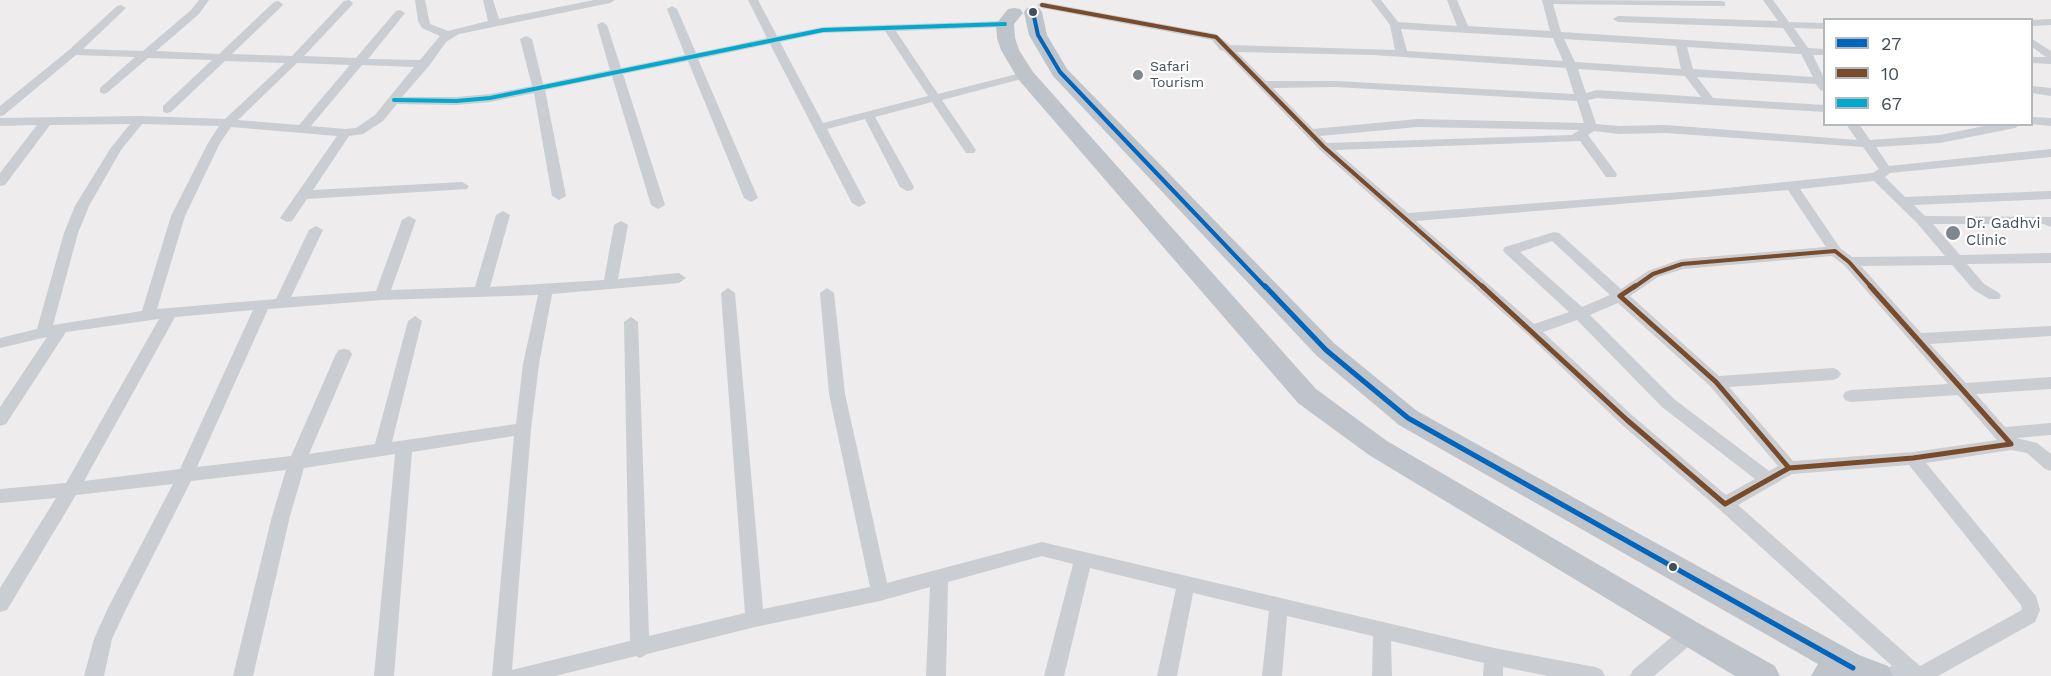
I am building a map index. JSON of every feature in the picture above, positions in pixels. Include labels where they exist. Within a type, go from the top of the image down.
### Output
[{"type":"highway","points":[[1031,8],[1010,50],[1025,75],[1307,396],[1378,448],[1689,634],[1764,676]]},
{"type":"highway","points":[[1031,8],[1038,35],[1060,72],[1326,350],[1408,418],[1871,674]]},
{"type":"street","points":[[104,90],[195,12],[204,0]]},
{"type":"street","points":[[420,0],[426,26],[447,35]]},
{"type":"street","points":[[488,0],[494,22]]},
{"type":"street","points":[[0,122],[139,120],[228,123],[345,134],[370,125],[425,64],[447,35],[467,27],[570,4],[610,0]]},
{"type":"street","points":[[753,0],[859,203]]},
{"type":"street","points":[[1376,0],[1395,25],[1402,54]]},
{"type":"street","points":[[1452,0],[1464,30]]},
{"type":"street","points":[[1768,0],[1805,51],[1821,78]]},
{"type":"street","points":[[1611,174],[1586,131],[1570,63],[1557,36],[1547,1],[1720,2],[1735,24]]},
{"type":"street","points":[[148,314],[178,216],[214,143],[228,123],[295,59],[348,3]]},
{"type":"street","points":[[167,109],[278,4]]},
{"type":"street","points":[[0,112],[73,52],[121,8]]},
{"type":"street","points":[[394,100],[472,101],[824,30],[888,27],[1031,8],[1216,38],[1324,147],[1532,330],[1627,420],[1918,676],[2028,616],[2031,610],[2029,602],[1913,458]]},
{"type":"street","points":[[672,9],[751,198]]},
{"type":"street","points":[[301,131],[400,14]]},
{"type":"street","points":[[1618,19],[1823,26]]},
{"type":"street","points":[[2033,23],[2051,22]]},
{"type":"street","points":[[602,25],[658,205]]},
{"type":"street","points":[[1395,25],[1823,52]]},
{"type":"street","points":[[888,27],[970,150]]},
{"type":"street","points":[[526,39],[539,89],[559,196]]},
{"type":"street","points":[[1681,44],[1688,72],[1710,102]]},
{"type":"street","points":[[2033,44],[2051,58]]},
{"type":"street","points":[[1224,48],[1402,54],[1821,78]]},
{"type":"street","points":[[73,52],[425,64]]},
{"type":"street","points":[[2033,60],[2051,58]]},
{"type":"street","points":[[820,127],[1025,75]]},
{"type":"street","points":[[1261,84],[1336,84],[1580,98],[1597,94],[1823,109]]},
{"type":"street","points":[[2033,90],[2051,92]]},
{"type":"street","points":[[868,116],[907,187]]},
{"type":"street","points":[[0,182],[47,120]]},
{"type":"street","points":[[44,332],[71,233],[82,206],[116,148],[139,120]]},
{"type":"street","points":[[2033,121],[2051,122]]},
{"type":"street","points":[[1311,133],[1418,123],[1586,131],[1666,129],[1867,144],[1940,140],[2006,126]]},
{"type":"street","points":[[1854,126],[1902,201],[1922,220],[1979,287],[1994,296]]},
{"type":"street","points":[[1324,147],[1575,139],[1586,131]]},
{"type":"street","points":[[287,218],[345,134]]},
{"type":"street","points":[[1406,219],[1434,214],[1707,194],[2051,153]]},
{"type":"street","points":[[1791,185],[1835,251],[1849,262],[2007,438],[2031,447],[2051,464]]},
{"type":"street","points":[[303,195],[462,186]]},
{"type":"street","points":[[1902,201],[2051,195]]},
{"type":"street","points":[[481,293],[502,214]]},
{"type":"street","points":[[382,295],[409,220]]},
{"type":"street","points":[[1922,220],[2047,220],[2051,223]]},
{"type":"street","points":[[610,284],[621,225]]},
{"type":"street","points":[[281,303],[316,230]]},
{"type":"street","points":[[1768,480],[1668,403],[1580,314],[1510,250],[1554,236],[1716,382],[1789,468]]},
{"type":"street","points":[[1532,330],[1580,314],[1620,296],[1653,274],[1682,264],[1835,251]]},
{"type":"street","points":[[1849,262],[2051,258]]},
{"type":"street","points":[[0,343],[61,328],[148,314],[382,295],[546,290],[679,278]]},
{"type":"street","points":[[502,676],[523,429],[531,364],[546,290]]},
{"type":"street","points":[[729,293],[755,619]]},
{"type":"street","points":[[827,293],[837,394],[880,593]]},
{"type":"street","points":[[94,676],[104,639],[117,608],[186,476],[264,304]]},
{"type":"street","points":[[0,604],[71,489],[170,312]]},
{"type":"street","points":[[382,450],[415,321]]},
{"type":"street","points":[[631,322],[639,648]]},
{"type":"street","points":[[0,420],[61,328]]},
{"type":"street","points":[[1918,339],[2051,331]]},
{"type":"street","points":[[243,676],[281,516],[297,462],[344,354]]},
{"type":"street","points":[[1716,382],[1833,374]]},
{"type":"street","points":[[1851,396],[1961,387],[2051,383]]},
{"type":"street","points":[[0,496],[297,462],[523,429]]},
{"type":"street","points":[[1725,504],[1789,468],[1913,458],[2051,429]]},
{"type":"street","points":[[384,676],[404,446]]},
{"type":"street","points":[[519,676],[755,619],[880,593],[1042,549],[1382,630],[1494,667],[1595,676]]},
{"type":"street","points":[[1054,676],[1083,559]]},
{"type":"street","points":[[936,676],[939,577]]},
{"type":"street","points":[[1167,676],[1186,583]]},
{"type":"street","points":[[1272,676],[1279,606]]},
{"type":"street","points":[[1382,630],[1382,676]]},
{"type":"street","points":[[1640,676],[1689,634]]},
{"type":"transit line","name":"10","points":[[1042,5],[1216,37],[1324,147],[1532,330],[1627,420],[1725,504],[1789,468],[1913,458],[2011,444],[1849,262],[1835,251],[1682,264],[1653,274],[1620,296],[1716,382],[1789,468]]},
{"type":"transit line","name":"27","points":[[1033,12],[1038,35],[1060,72],[1326,350],[1408,418],[1853,668]]},
{"type":"transit line","name":"67","points":[[394,100],[456,101],[490,98],[823,30],[1005,24]]},
{"type":"place","name":"Safari Tourism","points":[[1138,75]]},
{"type":"place","name":"Dr. Gadhvi Clinic","points":[[1953,233]]}]
